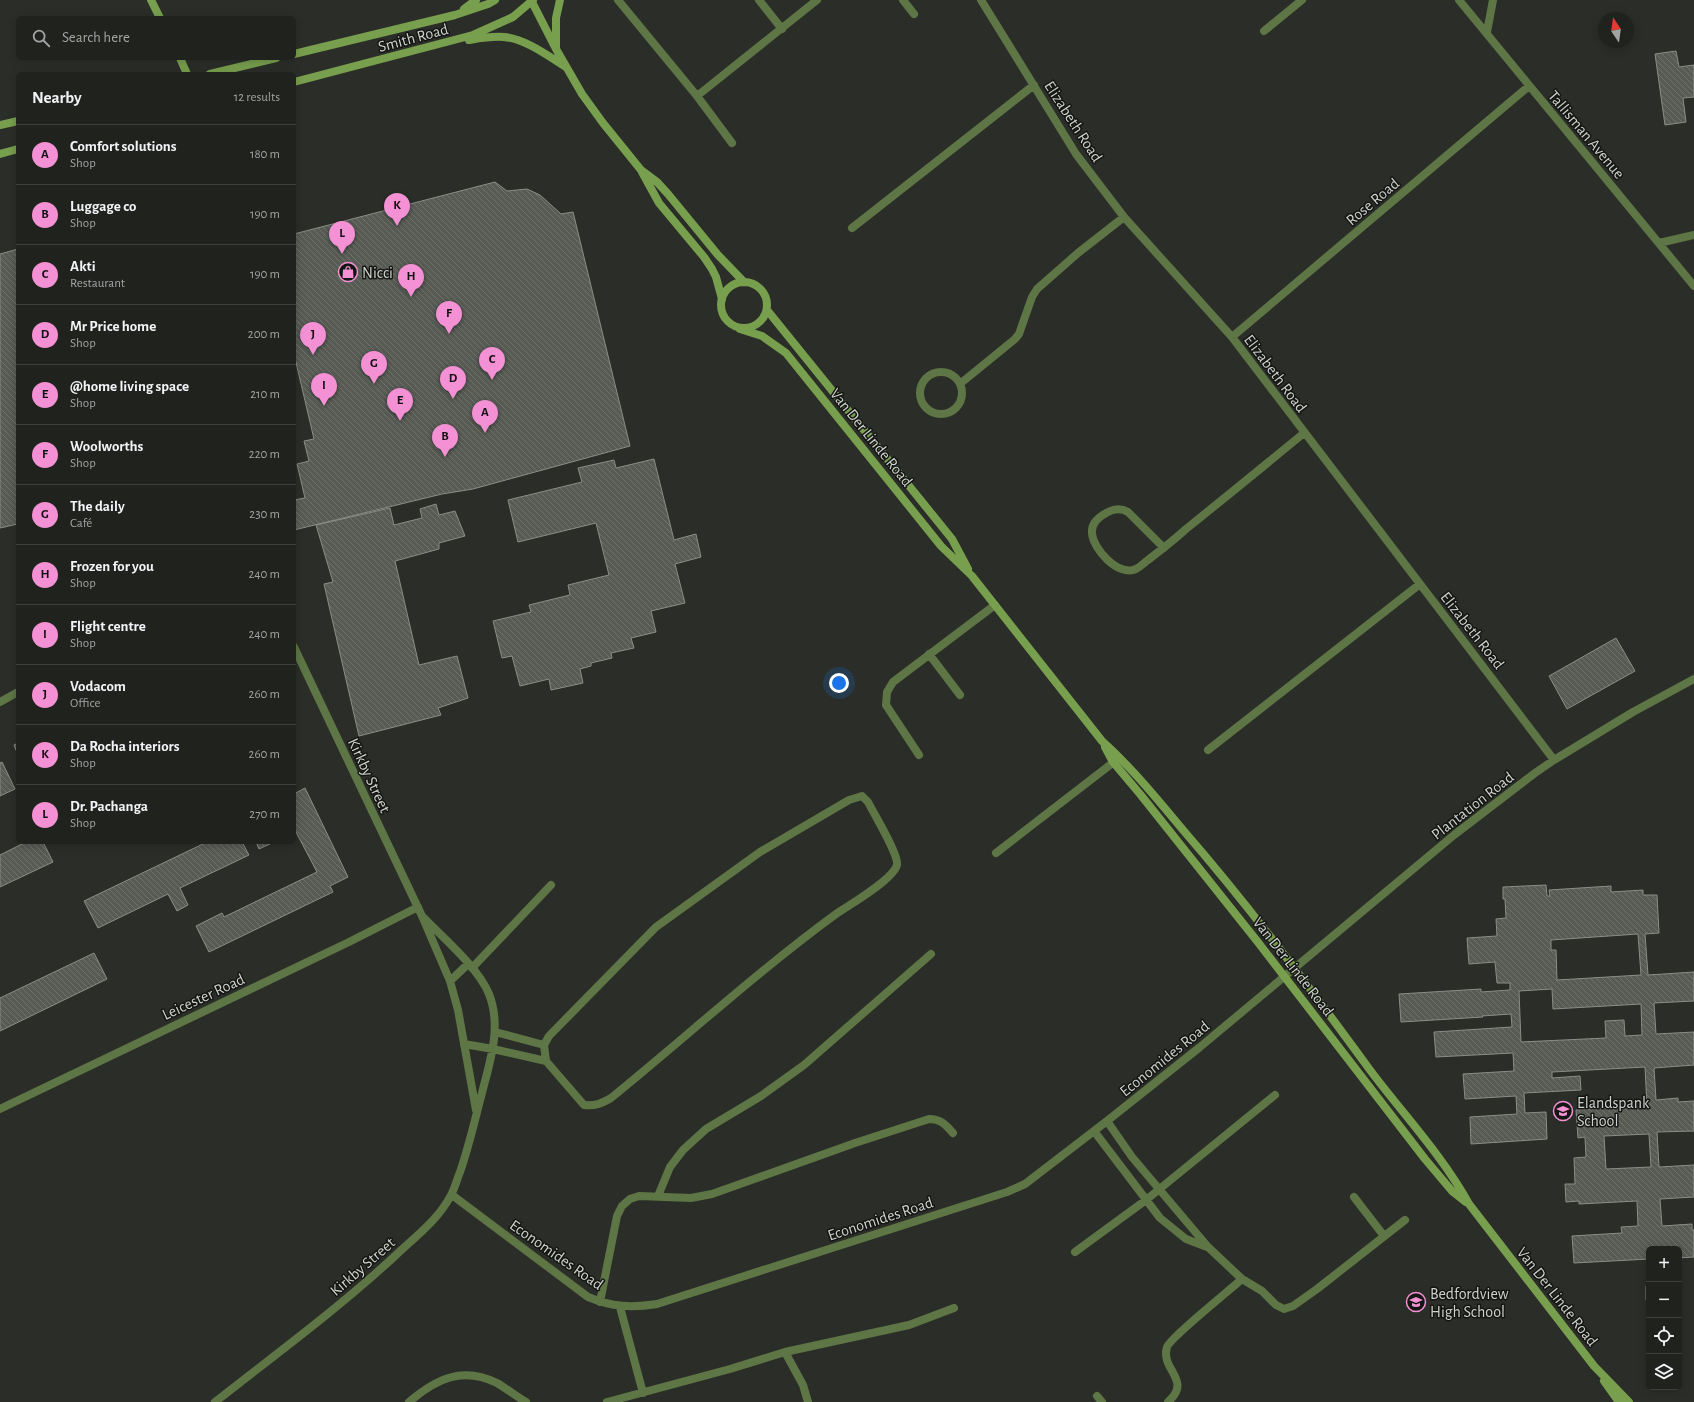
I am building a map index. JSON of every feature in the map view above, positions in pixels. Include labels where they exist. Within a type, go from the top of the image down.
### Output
[{"type":"main road","points":[[151,0],[159,16]]},
{"type":"main road","points":[[455,15],[476,0]]},
{"type":"main road","name":"Smith Road","points":[[296,54],[455,15],[488,4],[495,0]]},
{"type":"main road","points":[[556,49],[556,18],[560,0]]},
{"type":"main road","points":[[532,1],[556,49],[582,94],[641,170],[659,202],[704,257],[716,277],[722,299]]},
{"type":"main road","name":"Smith Road","points":[[296,81],[473,35],[513,17],[532,1]]},
{"type":"main road","points":[[440,44],[489,37],[505,37],[524,44],[567,68]]},
{"type":"main road","points":[[181,60],[186,72]]},
{"type":"main road","points":[[218,72],[268,60]]},
{"type":"main road","points":[[0,125],[16,121]]},
{"type":"main road","points":[[0,154],[16,150]]},
{"type":"main road","points":[[641,170],[657,182],[718,255],[744,282]]},
{"type":"main road","points":[[744,282],[757,286],[762,290],[768,303],[767,310],[760,322],[747,328],[740,328],[731,325],[726,320],[721,308],[722,299],[725,292],[730,287],[737,283],[744,282]]},
{"type":"main road","name":"Van Der Linde Road","points":[[767,310],[952,539],[972,576]]},
{"type":"main road","name":"Van Der Linde Road","points":[[740,328],[762,336],[786,353],[941,546],[972,576],[1102,741],[1140,794],[1285,977],[1430,1165],[1452,1191],[1469,1204]]},
{"type":"main road","name":"Van Der Linde Road","points":[[1116,760],[1200,849],[1296,968],[1372,1073],[1443,1164],[1459,1186],[1469,1204],[1594,1366],[1629,1402]]},
{"type":"main road","points":[[1594,1366],[1619,1402]]},
{"type":"street","points":[[618,0],[697,96],[732,143]]},
{"type":"street","points":[[759,0],[782,29]]},
{"type":"street","points":[[697,96],[817,0]]},
{"type":"street","points":[[903,0],[914,14]]},
{"type":"street","name":"Elizabeth Road","points":[[981,0],[1076,154],[1124,217],[1232,337],[1304,434],[1554,760]]},
{"type":"street","points":[[1264,31],[1302,0]]},
{"type":"street","name":"Tallisman Avenue","points":[[1460,0],[1694,286]]},
{"type":"street","points":[[1487,32],[1493,0]]},
{"type":"street","points":[[852,228],[1034,85]]},
{"type":"street","name":"Rose Road","points":[[1232,337],[1529,86]]},
{"type":"street","points":[[961,383],[1015,339],[1019,334],[1032,297],[1043,283],[1124,217]]},
{"type":"street","points":[[1659,243],[1694,235]]},
{"type":"street","points":[[937,372],[951,373],[961,383],[963,390],[960,404],[950,413],[935,414],[924,406],[920,392],[924,379],[930,375],[937,372]]},
{"type":"street","points":[[1164,548],[1128,512],[1122,510],[1111,511],[1102,516],[1096,521],[1093,528],[1092,534],[1097,545],[1108,561],[1124,571],[1136,569],[1164,548],[1304,434]]},
{"type":"street","points":[[1208,750],[1420,584]]},
{"type":"street","points":[[919,755],[886,705],[887,692],[893,682],[995,605]]},
{"type":"street","name":"Kirkby Street","points":[[296,651],[418,907],[450,981],[458,1010],[477,1113]]},
{"type":"street","points":[[929,654],[960,695]]},
{"type":"street","name":"Plantation Road","points":[[1285,977],[1454,835],[1554,760],[1633,712],[1694,679]]},
{"type":"street","points":[[0,702],[16,693]]},
{"type":"street","points":[[996,853],[1116,760]]},
{"type":"street","points":[[862,796],[868,802],[896,855],[897,865],[892,873],[796,945],[617,1093],[601,1104],[584,1105],[546,1061],[544,1045],[549,1036],[656,927],[760,852],[849,800],[862,796]]},
{"type":"street","points":[[450,981],[470,966],[551,885]]},
{"type":"street","name":"Leicester Road","points":[[0,1109],[349,942],[418,907]]},
{"type":"street","name":"Kirkby Street","points":[[215,1402],[343,1301],[378,1271],[418,1235],[442,1209],[452,1195],[477,1113],[493,1049],[495,1032],[494,1014],[489,995],[484,984],[470,966],[422,916]]},
{"type":"street","points":[[658,1196],[670,1167],[689,1144],[706,1130],[761,1096],[804,1065],[931,954]]},
{"type":"street","name":"Economides Road","points":[[452,1195],[577,1289],[600,1302],[620,1307],[638,1307],[657,1304],[1007,1192],[1026,1184],[1107,1121],[1285,977]]},
{"type":"street","points":[[495,1032],[544,1045]]},
{"type":"street","points":[[464,1044],[546,1061]]},
{"type":"street","points":[[1075,1252],[1159,1190],[1275,1095]]},
{"type":"street","points":[[600,1302],[617,1216],[622,1206],[630,1199],[639,1196],[691,1198],[712,1194],[855,1143],[929,1119],[936,1119],[954,1133]]},
{"type":"street","points":[[1107,1121],[1132,1157],[1180,1215],[1194,1228],[1208,1247],[1242,1279],[1262,1290],[1276,1304],[1284,1309],[1293,1306],[1317,1289],[1405,1220]]},
{"type":"street","points":[[1094,1131],[1160,1218],[1186,1239],[1208,1247]]},
{"type":"street","points":[[1354,1198],[1384,1236]]},
{"type":"street","points":[[1168,1402],[1176,1394],[1178,1386],[1166,1357],[1167,1346],[1242,1279]]},
{"type":"street","points":[[620,1307],[643,1393]]},
{"type":"street","points":[[607,1402],[730,1369],[785,1352],[909,1325],[954,1308]]},
{"type":"street","points":[[785,1352],[803,1385],[808,1402]]},
{"type":"street","points":[[409,1402],[437,1381],[451,1376],[466,1375],[496,1383],[526,1402]]},
{"type":"building","points":[[1676,51],[1679,67],[1694,65],[1694,97],[1683,98],[1686,122],[1665,125],[1655,54]]},
{"type":"building","points":[[495,182],[507,191],[527,189],[540,195],[561,214],[573,212],[630,446],[473,489],[442,494],[296,530],[296,500],[305,498],[297,464],[309,461],[304,441],[314,439],[296,362],[296,233]]},
{"type":"building","points":[[16,250],[16,524],[0,528],[0,254]]},
{"type":"building","points":[[654,459],[674,540],[696,534],[701,557],[675,564],[685,603],[651,611],[656,632],[631,638],[634,648],[611,653],[612,658],[591,663],[591,666],[580,669],[583,683],[551,690],[549,679],[520,686],[512,656],[502,658],[493,621],[531,612],[529,605],[570,595],[568,585],[609,575],[596,523],[518,542],[508,500],[582,482],[578,468],[614,460],[616,468]]},
{"type":"building","points":[[436,504],[439,515],[455,511],[465,536],[439,543],[439,549],[395,561],[419,665],[457,656],[468,698],[438,708],[441,715],[359,736],[324,584],[333,582],[316,525],[390,508],[394,525],[422,518],[420,509]]},
{"type":"building","points":[[1616,638],[1635,671],[1567,709],[1549,676]]},
{"type":"building","points":[[2,762],[15,789],[0,796],[0,763]]},
{"type":"building","points":[[305,788],[348,877],[330,886],[333,892],[209,952],[196,926],[222,913],[224,917],[317,872],[296,832],[296,793]]},
{"type":"building","points":[[22,844],[44,844],[53,862],[0,887],[0,855]]},
{"type":"building","points":[[203,844],[243,844],[249,855],[180,888],[188,905],[177,911],[168,894],[98,928],[84,901]]},
{"type":"building","points":[[257,844],[270,844],[259,849]]},
{"type":"building","points":[[1546,885],[1547,896],[1550,896],[1549,890],[1611,886],[1611,892],[1643,890],[1643,895],[1657,895],[1659,933],[1645,934],[1648,975],[1694,972],[1694,1001],[1654,1003],[1656,1034],[1694,1032],[1694,1065],[1654,1068],[1656,1100],[1678,1098],[1678,1102],[1694,1101],[1694,1131],[1657,1132],[1659,1167],[1694,1165],[1694,1197],[1660,1199],[1662,1226],[1692,1224],[1692,1230],[1694,1230],[1694,1257],[1682,1258],[1682,1246],[1646,1246],[1646,1259],[1574,1263],[1572,1236],[1622,1233],[1621,1227],[1638,1226],[1637,1201],[1579,1204],[1579,1201],[1566,1202],[1565,1184],[1575,1184],[1574,1158],[1586,1157],[1585,1137],[1578,1138],[1576,1110],[1647,1106],[1645,1067],[1552,1072],[1552,1078],[1580,1076],[1581,1090],[1524,1093],[1525,1113],[1546,1112],[1547,1139],[1471,1144],[1470,1117],[1517,1114],[1516,1096],[1465,1099],[1463,1074],[1514,1071],[1513,1053],[1436,1057],[1434,1032],[1512,1027],[1511,1014],[1401,1022],[1399,994],[1481,989],[1481,992],[1510,990],[1510,983],[1497,983],[1495,962],[1469,964],[1467,938],[1497,936],[1496,919],[1506,918],[1505,899],[1503,899],[1503,887]],"holes":[[[1638,934],[1641,975],[1557,980],[1556,950],[1551,950],[1551,940]],[[1552,989],[1553,1009],[1641,1004],[1642,1035],[1625,1036],[1624,1020],[1605,1021],[1606,1038],[1521,1042],[1519,991]],[[1649,1134],[1651,1167],[1606,1169],[1604,1136]]]},
{"type":"building","points":[[94,953],[107,979],[0,1031],[0,998]]},
{"type":"place","name":"Da Rocha interiors","points":[[397,226]]},
{"type":"place","name":"Dr. Pachanga","points":[[342,254]]},
{"type":"place","name":"Nicci","points":[[348,272]]},
{"type":"place","name":"Frozen for you","points":[[411,297]]},
{"type":"place","name":"Woolworths","points":[[449,334]]},
{"type":"place","name":"Vodacom","points":[[313,355]]},
{"type":"place","name":"Akti","points":[[492,380]]},
{"type":"place","name":"The daily","points":[[374,384]]},
{"type":"place","name":"Mr Price home","points":[[453,399]]},
{"type":"place","name":"Flight centre","points":[[324,406]]},
{"type":"place","name":"@home living space","points":[[400,421]]},
{"type":"place","name":"Comfort solutions","points":[[485,433]]},
{"type":"place","name":"Luggage co","points":[[445,457]]},
{"type":"place","name":"Elandspank School","points":[[1563,1111]]},
{"type":"place","name":"Bedfordview High School","points":[[1416,1302]]}]
